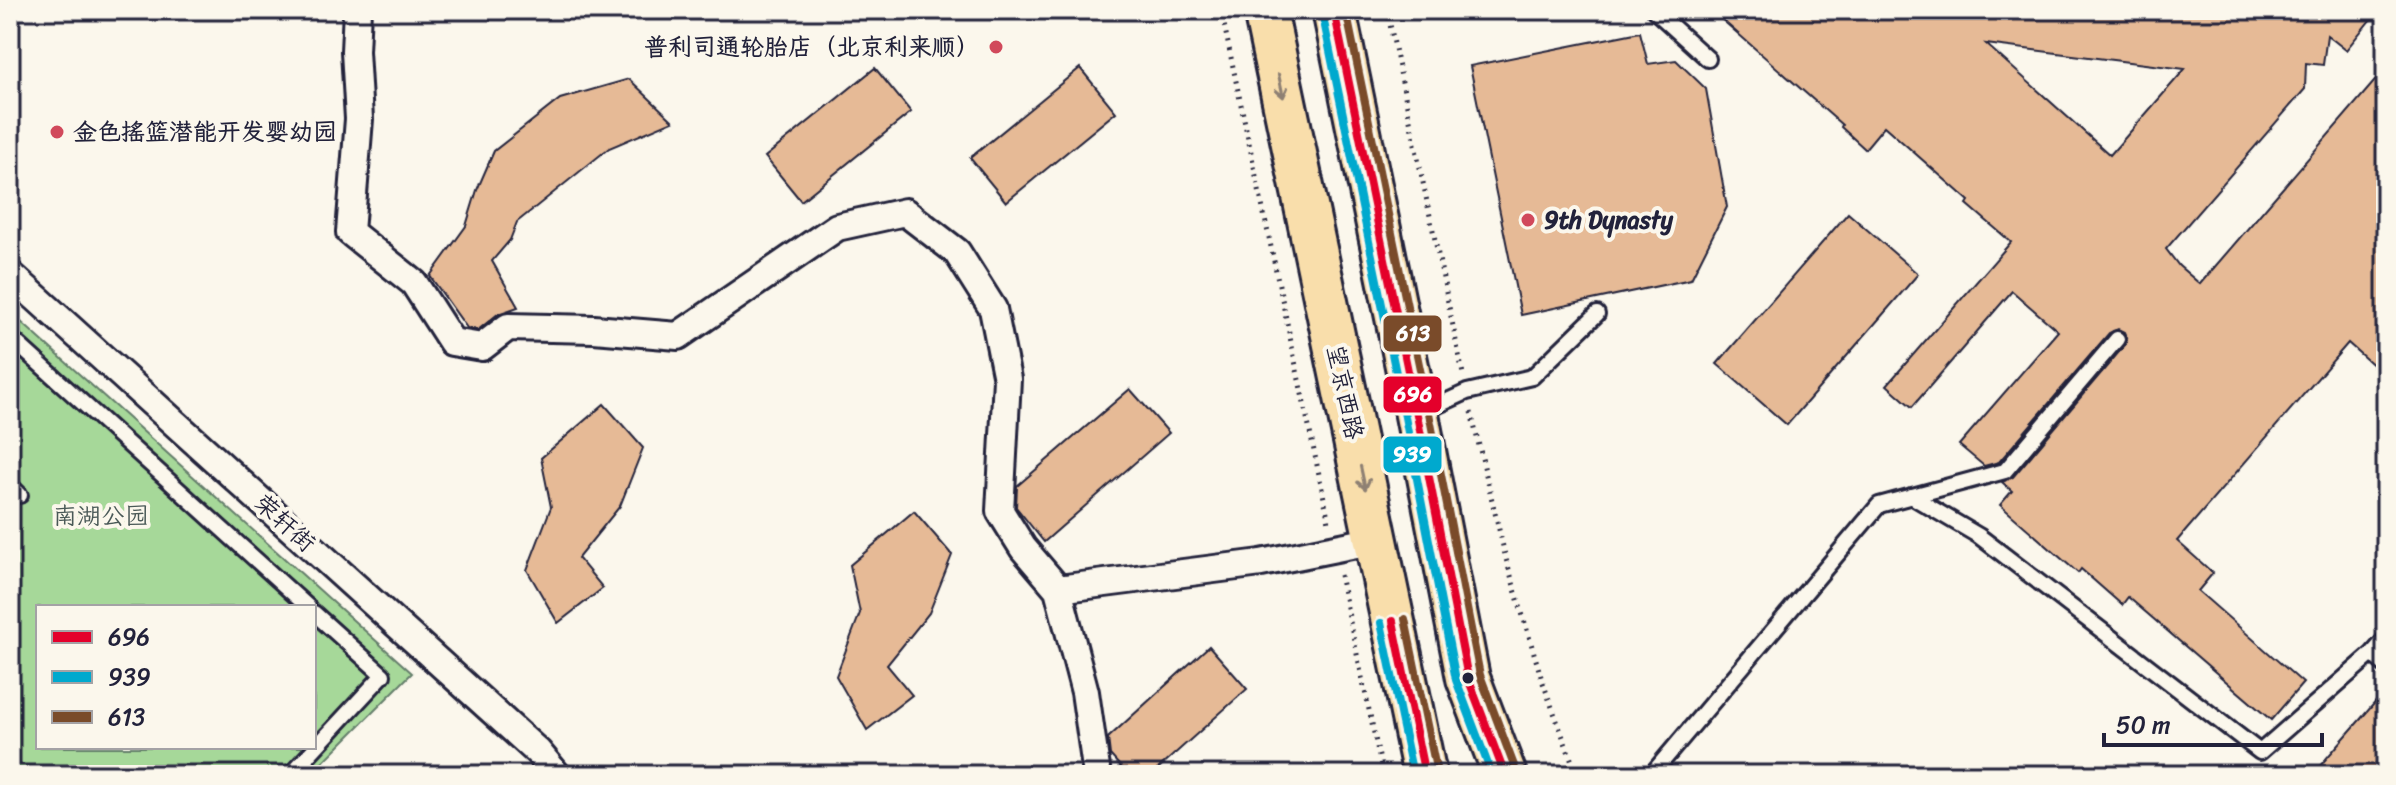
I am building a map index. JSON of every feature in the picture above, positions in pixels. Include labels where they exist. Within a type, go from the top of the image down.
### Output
[{"type":"main road","name":"望京西路","points":[[1265,10],[1425,775]]},
{"type":"main road","points":[[1334,10],[1468,678],[1505,775]]},
{"type":"street","points":[[357,10],[355,51],[359,119],[350,232],[414,283],[452,342],[482,347],[508,327],[594,329],[678,336],[837,227],[905,212],[957,252],[993,309],[1007,379],[1000,511],[1023,548],[1058,589],[1085,692],[1097,775]]},
{"type":"street","name":"荣轩街","points":[[13,285],[538,752],[557,775]]},
{"type":"street","points":[[1058,589],[1261,563],[1376,540]]},
{"type":"lane","points":[[1654,10],[1708,59]]},
{"type":"lane","points":[[1417,415],[1467,392],[1532,377],[1597,314]]},
{"type":"lane","points":[[10,337],[306,605]]},
{"type":"lane","points":[[1651,775],[1879,505],[2005,471],[2117,339]]},
{"type":"lane","points":[[1911,496],[1979,536],[2260,752],[2372,654],[2386,638]]},
{"type":"lane","points":[[316,615],[383,675],[316,747]]},
{"type":"lane","points":[[2372,654],[2386,666]]},
{"type":"lane","points":[[290,775],[314,749]]},
{"type":"path","points":[[1221,10],[1383,775]]},
{"type":"green space","name":"南湖公园","points":[[10,312],[412,673],[310,775],[10,775]]},
{"type":"building","points":[[1711,10],[2286,10],[2335,17],[2337,10],[2378,10],[2346,50],[2327,35],[2323,65],[2306,63],[2305,89],[2166,249],[2179,266],[2200,284],[2386,68],[2386,377],[2348,343],[2177,541],[2213,573],[2198,591],[2303,683],[2271,720],[2128,597],[2122,605],[2081,569],[2078,573],[2000,505],[2012,491],[2002,482],[2013,477],[2125,345],[2124,332],[2118,329],[2109,333],[1999,462],[1984,466],[1959,445],[2058,331],[2012,291],[1912,407],[1887,385],[2011,242],[1884,126],[1865,149],[1842,125]],"holes":[[[1986,44],[2185,69],[2110,155]]]},
{"type":"building","points":[[1640,32],[1648,64],[1676,60],[1706,89],[1727,207],[1691,279],[1521,315],[1470,66]]},
{"type":"building","points":[[875,68],[911,112],[801,201],[765,157]]},
{"type":"building","points":[[1080,68],[1116,112],[1006,202],[970,158]]},
{"type":"building","points":[[629,79],[673,121],[609,148],[517,222],[510,240],[492,261],[518,307],[498,314],[478,330],[467,328],[430,276],[466,226],[494,151],[560,99]]},
{"type":"building","points":[[1848,213],[1918,274],[1787,425],[1717,364]]},
{"type":"building","points":[[1130,389],[1169,433],[1044,542],[1016,507],[1017,486]]},
{"type":"building","points":[[604,404],[643,448],[620,506],[578,558],[603,588],[558,623],[527,570],[551,507],[541,458]]},
{"type":"building","points":[[914,511],[952,555],[929,613],[887,665],[912,695],[867,730],[836,676],[860,613],[850,565]]},
{"type":"building","points":[[1209,646],[1247,689],[1151,775],[1128,775],[1110,755],[1108,738]]},
{"type":"building","points":[[2386,690],[2386,775],[2312,775],[2338,745]]},
{"type":"transit line","name":"696","points":[[1334,10],[1468,678],[1505,775]]},
{"type":"transit line","name":"613","points":[[1346,10],[1480,675],[1516,771]]},
{"type":"transit line","name":"939","points":[[1322,12],[1456,680],[1492,775]]},
{"type":"transit line","name":"613","points":[[1405,619],[1437,773]]},
{"type":"transit line","name":"696","points":[[1393,621],[1425,775]]},
{"type":"transit line","name":"939","points":[[1381,623],[1413,775]]},
{"type":"place","name":"普利司通轮胎店（北京利来顺）","points":[[996,47]]},
{"type":"place","name":"金色摇篮潜能开发婴幼园","points":[[57,132]]},
{"type":"place","name":"9th Dynasty","points":[[1528,220]]}]
